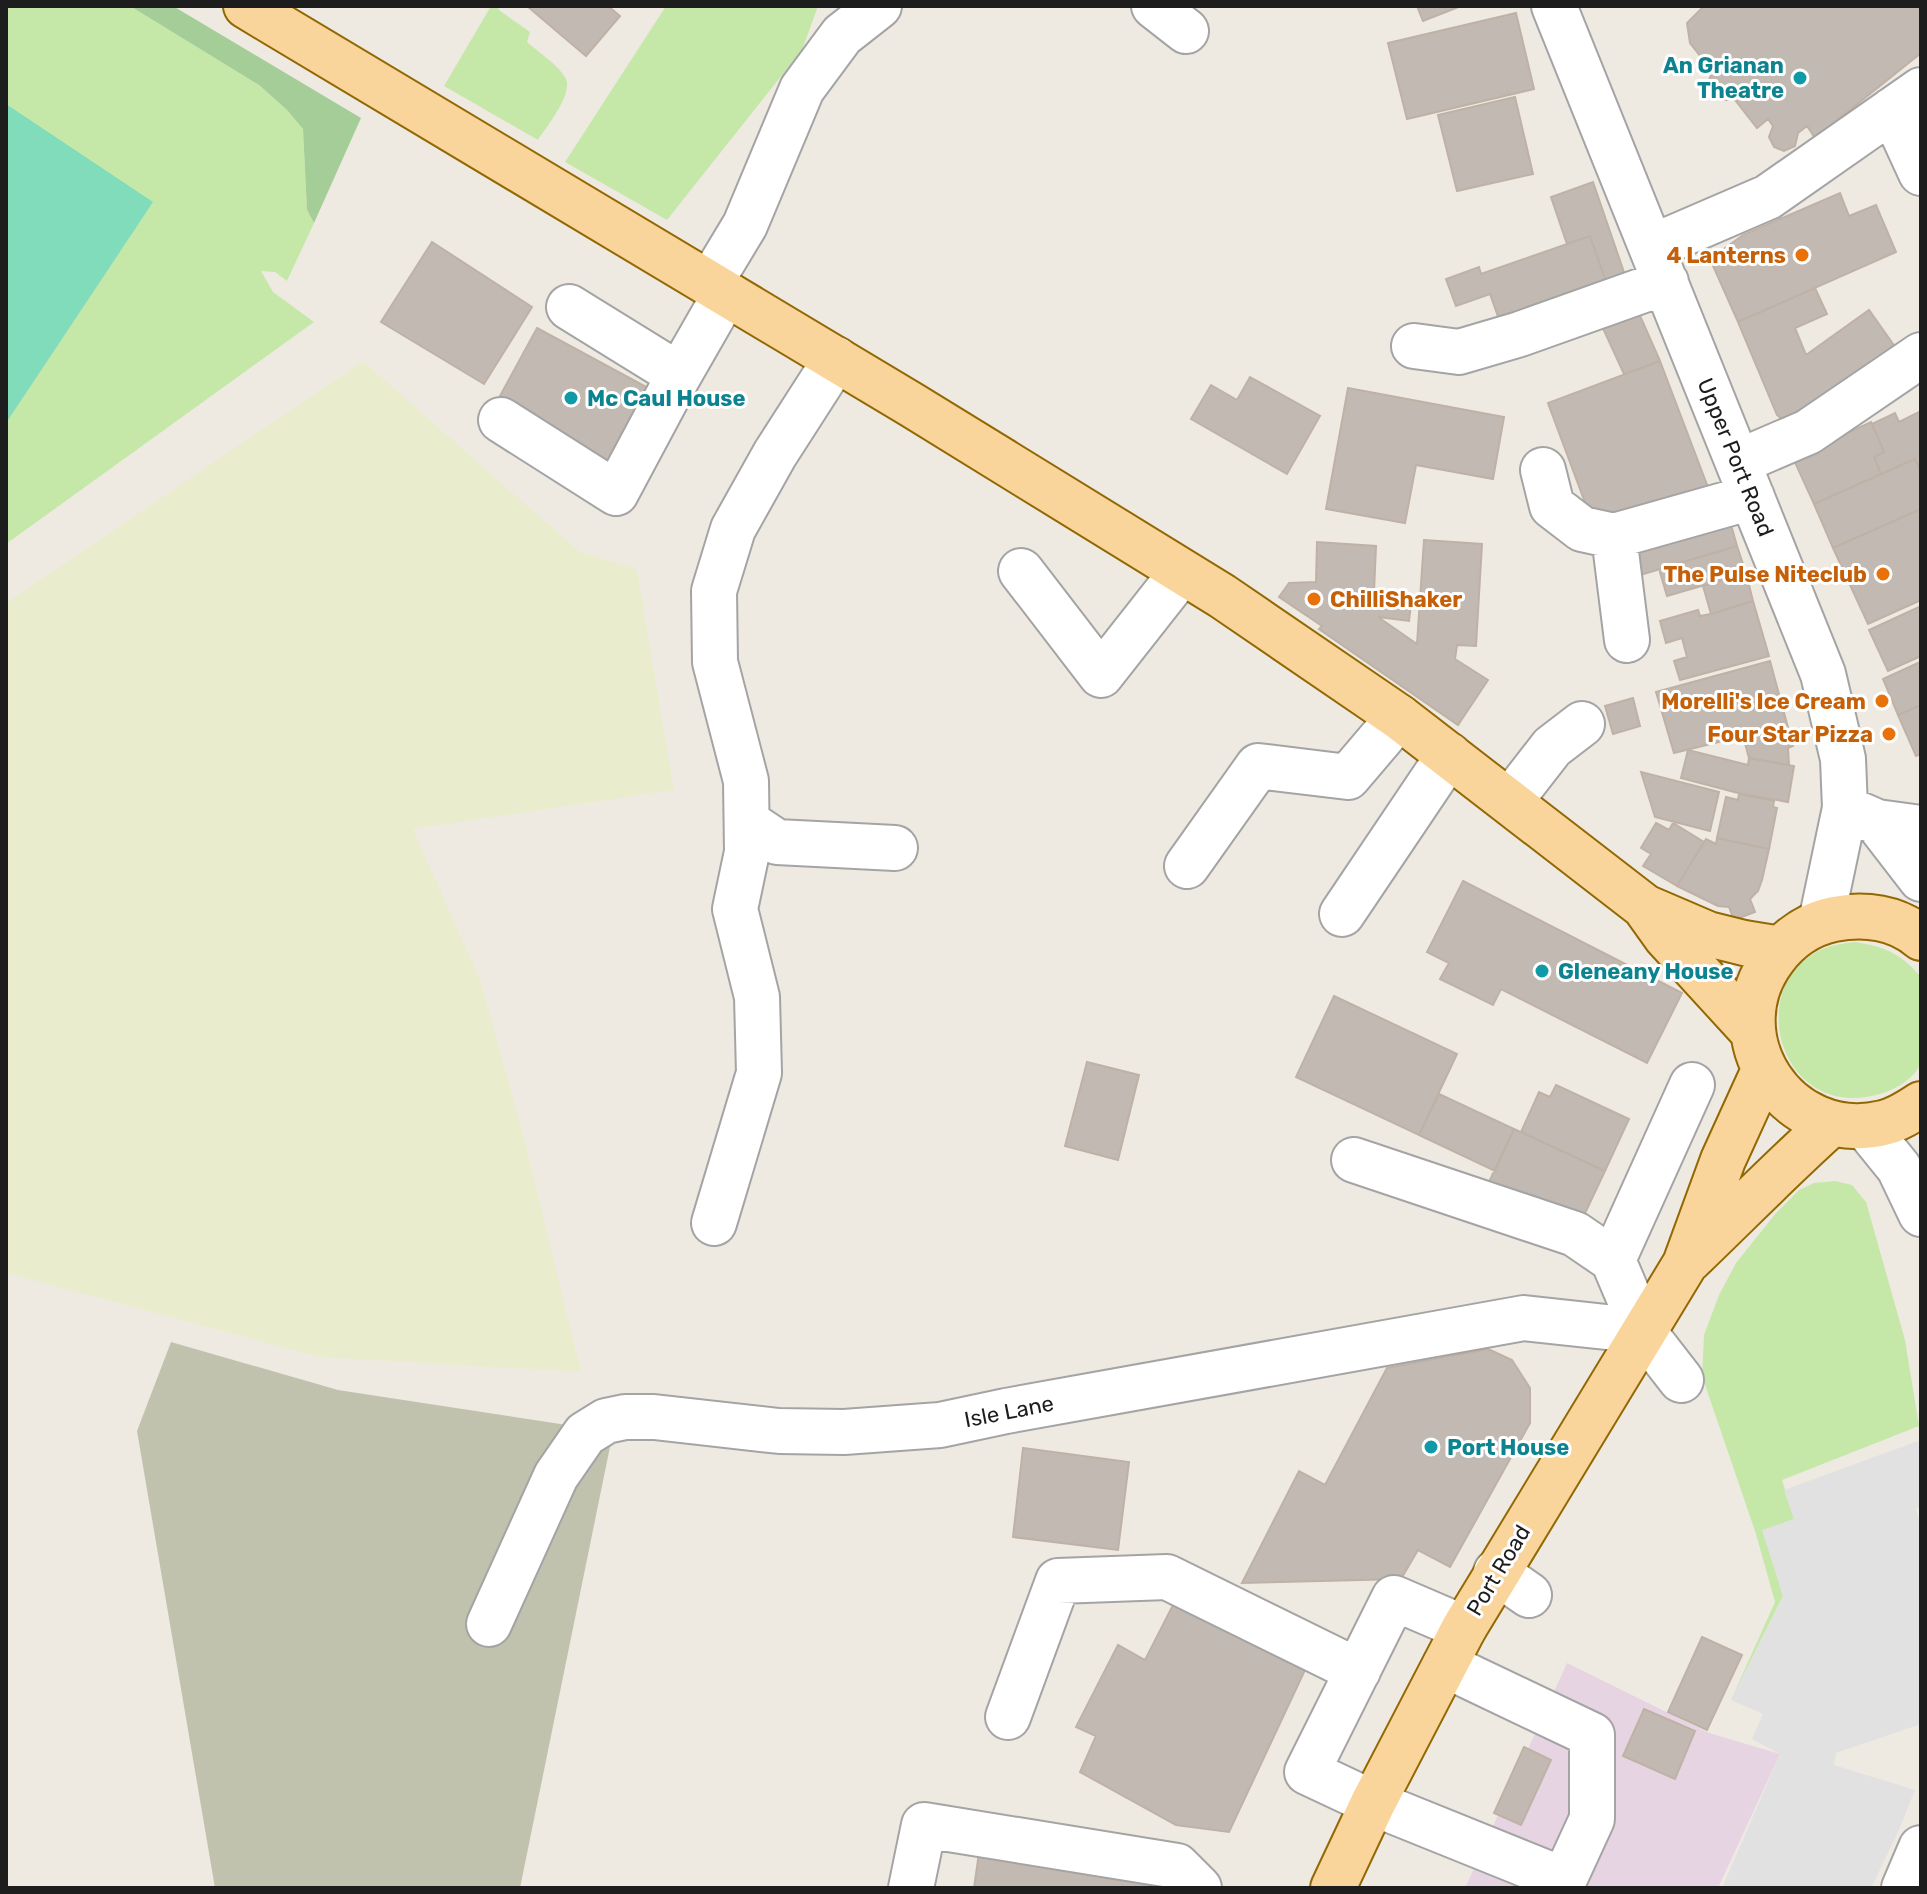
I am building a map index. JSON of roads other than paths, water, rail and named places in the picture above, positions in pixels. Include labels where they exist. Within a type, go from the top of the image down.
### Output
[{"type":"main road","points":[[246,6],[836,359],[1182,572],[1399,717],[1645,907],[1708,934],[1781,949],[1800,933],[1821,922],[1852,915],[1894,922],[1921,938]]},
{"type":"main road","points":[[1645,907],[1758,1051],[1776,1088],[1794,1106],[1848,1125],[1901,1117],[1921,1104]]},
{"type":"main road","name":"Port Road","points":[[1333,1888],[1454,1646],[1513,1583],[1570,1455],[1685,1264],[1758,1051],[1752,1011],[1757,990],[1768,966],[1781,949]]},
{"type":"main road","name":"Port Road","points":[[1685,1264],[1780,1169],[1848,1125]]},
{"type":"street","points":[[501,420],[616,493],[679,375],[802,89],[842,35],[879,6]]},
{"type":"street","name":"Upper Port Road","points":[[1554,6],[1823,674],[1843,759],[1861,815],[1821,922]]},
{"type":"street","points":[[1414,346],[1459,352],[1520,334],[1659,264],[1768,197],[1907,100],[1921,173]]},
{"type":"street","points":[[569,307],[679,375]]},
{"type":"street","points":[[1543,470],[1552,506],[1582,529],[1614,536],[1745,479],[1921,355]]},
{"type":"street","points":[[714,1223],[759,1073],[757,997],[735,909],[747,852],[746,781],[715,662],[714,591],[733,529],[775,454],[836,359]]},
{"type":"street","points":[[1614,536],[1627,640]]},
{"type":"street","points":[[1021,571],[1101,675],[1182,572]]},
{"type":"street","points":[[1187,866],[1258,766],[1348,777],[1399,717]]},
{"type":"street","points":[[1510,801],[1552,747],[1582,724]]},
{"type":"street","points":[[1342,914],[1449,755]]},
{"type":"street","points":[[1861,815],[1921,828]]},
{"type":"street","points":[[1861,815],[1921,879]]},
{"type":"street","points":[[747,822],[777,842],[895,848]]},
{"type":"street","points":[[1613,1260],[1692,1085]]},
{"type":"street","points":[[1848,1125],[1899,1168],[1921,1214]]},
{"type":"street","points":[[1354,1160],[1575,1234],[1613,1260],[1643,1331],[1681,1380]]},
{"type":"street","name":"Isle Lane","points":[[489,1624],[556,1476],[585,1434],[606,1421],[625,1417],[654,1417],[779,1431],[844,1432],[940,1425],[1524,1318],[1643,1331]]},
{"type":"street","points":[[1008,1717],[1058,1581],[1167,1577],[1358,1671]]},
{"type":"street","points":[[1394,1598],[1454,1646],[1592,1735],[1592,1819],[1564,1880],[1373,1803],[1307,1772],[1358,1671],[1394,1598]]},
{"type":"street","points":[[911,1888],[924,1825],[1177,1866],[1199,1888]]},
{"type":"street","points":[[1904,1888],[1921,1848]]},
{"type":"place","name":"An Grianan Theatre","points":[[1800,78]]},
{"type":"place","name":"4 Lanterns","points":[[1802,255]]},
{"type":"place","name":"Mc Caul House","points":[[571,398]]},
{"type":"place","name":"The Pulse Niteclub","points":[[1883,574]]},
{"type":"place","name":"ChilliShaker","points":[[1314,599]]},
{"type":"place","name":"Morelli's Ice Cream","points":[[1882,701]]},
{"type":"place","name":"Four Star Pizza","points":[[1889,734]]},
{"type":"place","name":"Gleneany House","points":[[1542,971]]},
{"type":"place","name":"Port House","points":[[1431,1447]]}]
